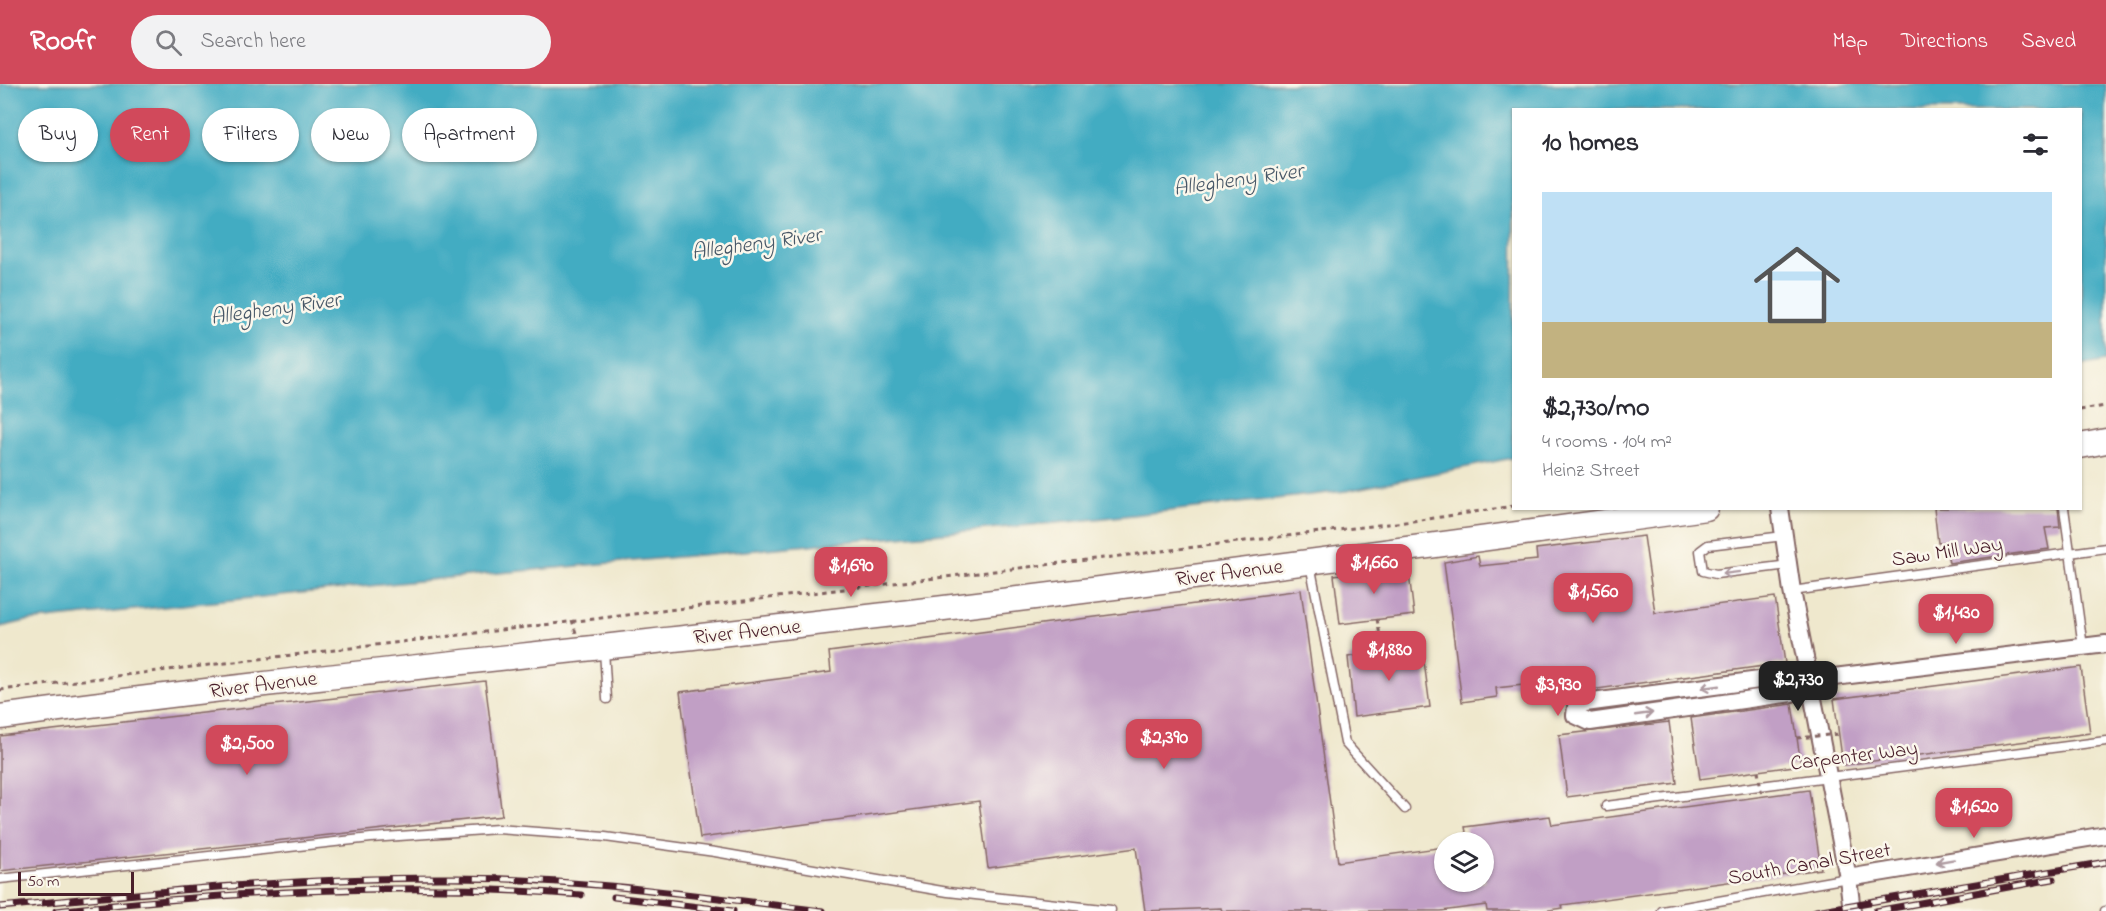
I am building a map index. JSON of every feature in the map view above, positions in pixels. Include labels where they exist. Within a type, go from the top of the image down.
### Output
[{"type":"street","points":[[2082,446],[2106,441]]},
{"type":"street","name":"River Avenue","points":[[0,717],[318,677],[802,625],[1309,562],[1691,510]]},
{"type":"street","points":[[1780,510],[1792,591],[1848,878],[1852,911]]},
{"type":"street","points":[[1809,680],[1792,693],[1590,722],[1575,715],[1576,707],[1585,703],[1790,676],[1809,680],[2106,644]]},
{"type":"street","name":"South Canal Street","points":[[1848,878],[2106,835]]},
{"type":"lane","points":[[2064,510],[2083,647]]},
{"type":"lane","points":[[1784,536],[1708,545],[1700,550],[1703,571],[1716,574],[1789,565]]},
{"type":"lane","name":"Saw Mill Way","points":[[1792,591],[2106,548]]},
{"type":"lane","points":[[1309,562],[1345,743],[1405,809]]},
{"type":"lane","points":[[603,647],[607,699]]},
{"type":"lane","name":"Carpenter Way","points":[[1606,806],[2106,741]]},
{"type":"lane","points":[[0,879],[371,838],[498,829],[605,837],[715,852],[948,892],[1111,910]]},
{"type":"lane","name":"South Canal Street","points":[[1662,911],[1848,878]]},
{"type":"path","points":[[2082,410],[2106,406]]},
{"type":"path","points":[[0,690],[1421,520],[1512,506]]},
{"type":"path","points":[[1377,619],[1383,652]]},
{"type":"path","points":[[1797,738],[1839,734]]},
{"type":"path","points":[[1758,771],[1762,796]]},
{"type":"water","name":"Allegheny River","points":[[0,84],[2106,84],[2106,361],[2082,366],[2082,108],[1512,108],[1512,458],[1346,491],[1078,521],[487,574],[26,621],[0,627]]},
{"type":"building","points":[[1934,510],[2058,510],[2060,527],[2045,528],[2049,549],[1949,563],[1945,542],[1938,543]]},
{"type":"building","points":[[1644,536],[1655,613],[1775,597],[1785,663],[1554,695],[1552,682],[1496,688],[1497,697],[1462,702],[1444,562],[1478,556],[1480,566],[1537,560],[1536,549]]},
{"type":"building","points":[[1408,565],[1414,615],[1340,624],[1334,575]]},
{"type":"building","points":[[1301,590],[1338,862],[1434,848],[1434,892],[1494,892],[1494,832],[1466,832],[1465,827],[1550,816],[1552,825],[1809,790],[1821,869],[1562,905],[1563,908],[1542,911],[1487,911],[1486,905],[1441,911],[1222,911],[1221,908],[1145,911],[1136,848],[988,868],[979,801],[700,838],[680,692],[831,672],[829,652]]},
{"type":"building","points":[[1422,646],[1430,707],[1354,717],[1348,657]]},
{"type":"building","points":[[2081,667],[2090,733],[1843,765],[1834,699]]},
{"type":"building","points":[[485,681],[502,816],[0,871],[0,736]]},
{"type":"building","points":[[1792,704],[1801,765],[1700,779],[1691,718]]},
{"type":"building","points":[[1669,722],[1677,783],[1567,797],[1559,735]]},
{"type":"railway","points":[[1816,911],[2106,862]]},
{"type":"railway","points":[[0,907],[282,883],[453,878],[592,884],[823,911]]},
{"type":"railway","points":[[1876,911],[2053,879]]},
{"type":"railway","points":[[56,911],[121,904],[318,891],[450,889],[581,895]]},
{"type":"railway","points":[[614,897],[733,911]]}]
